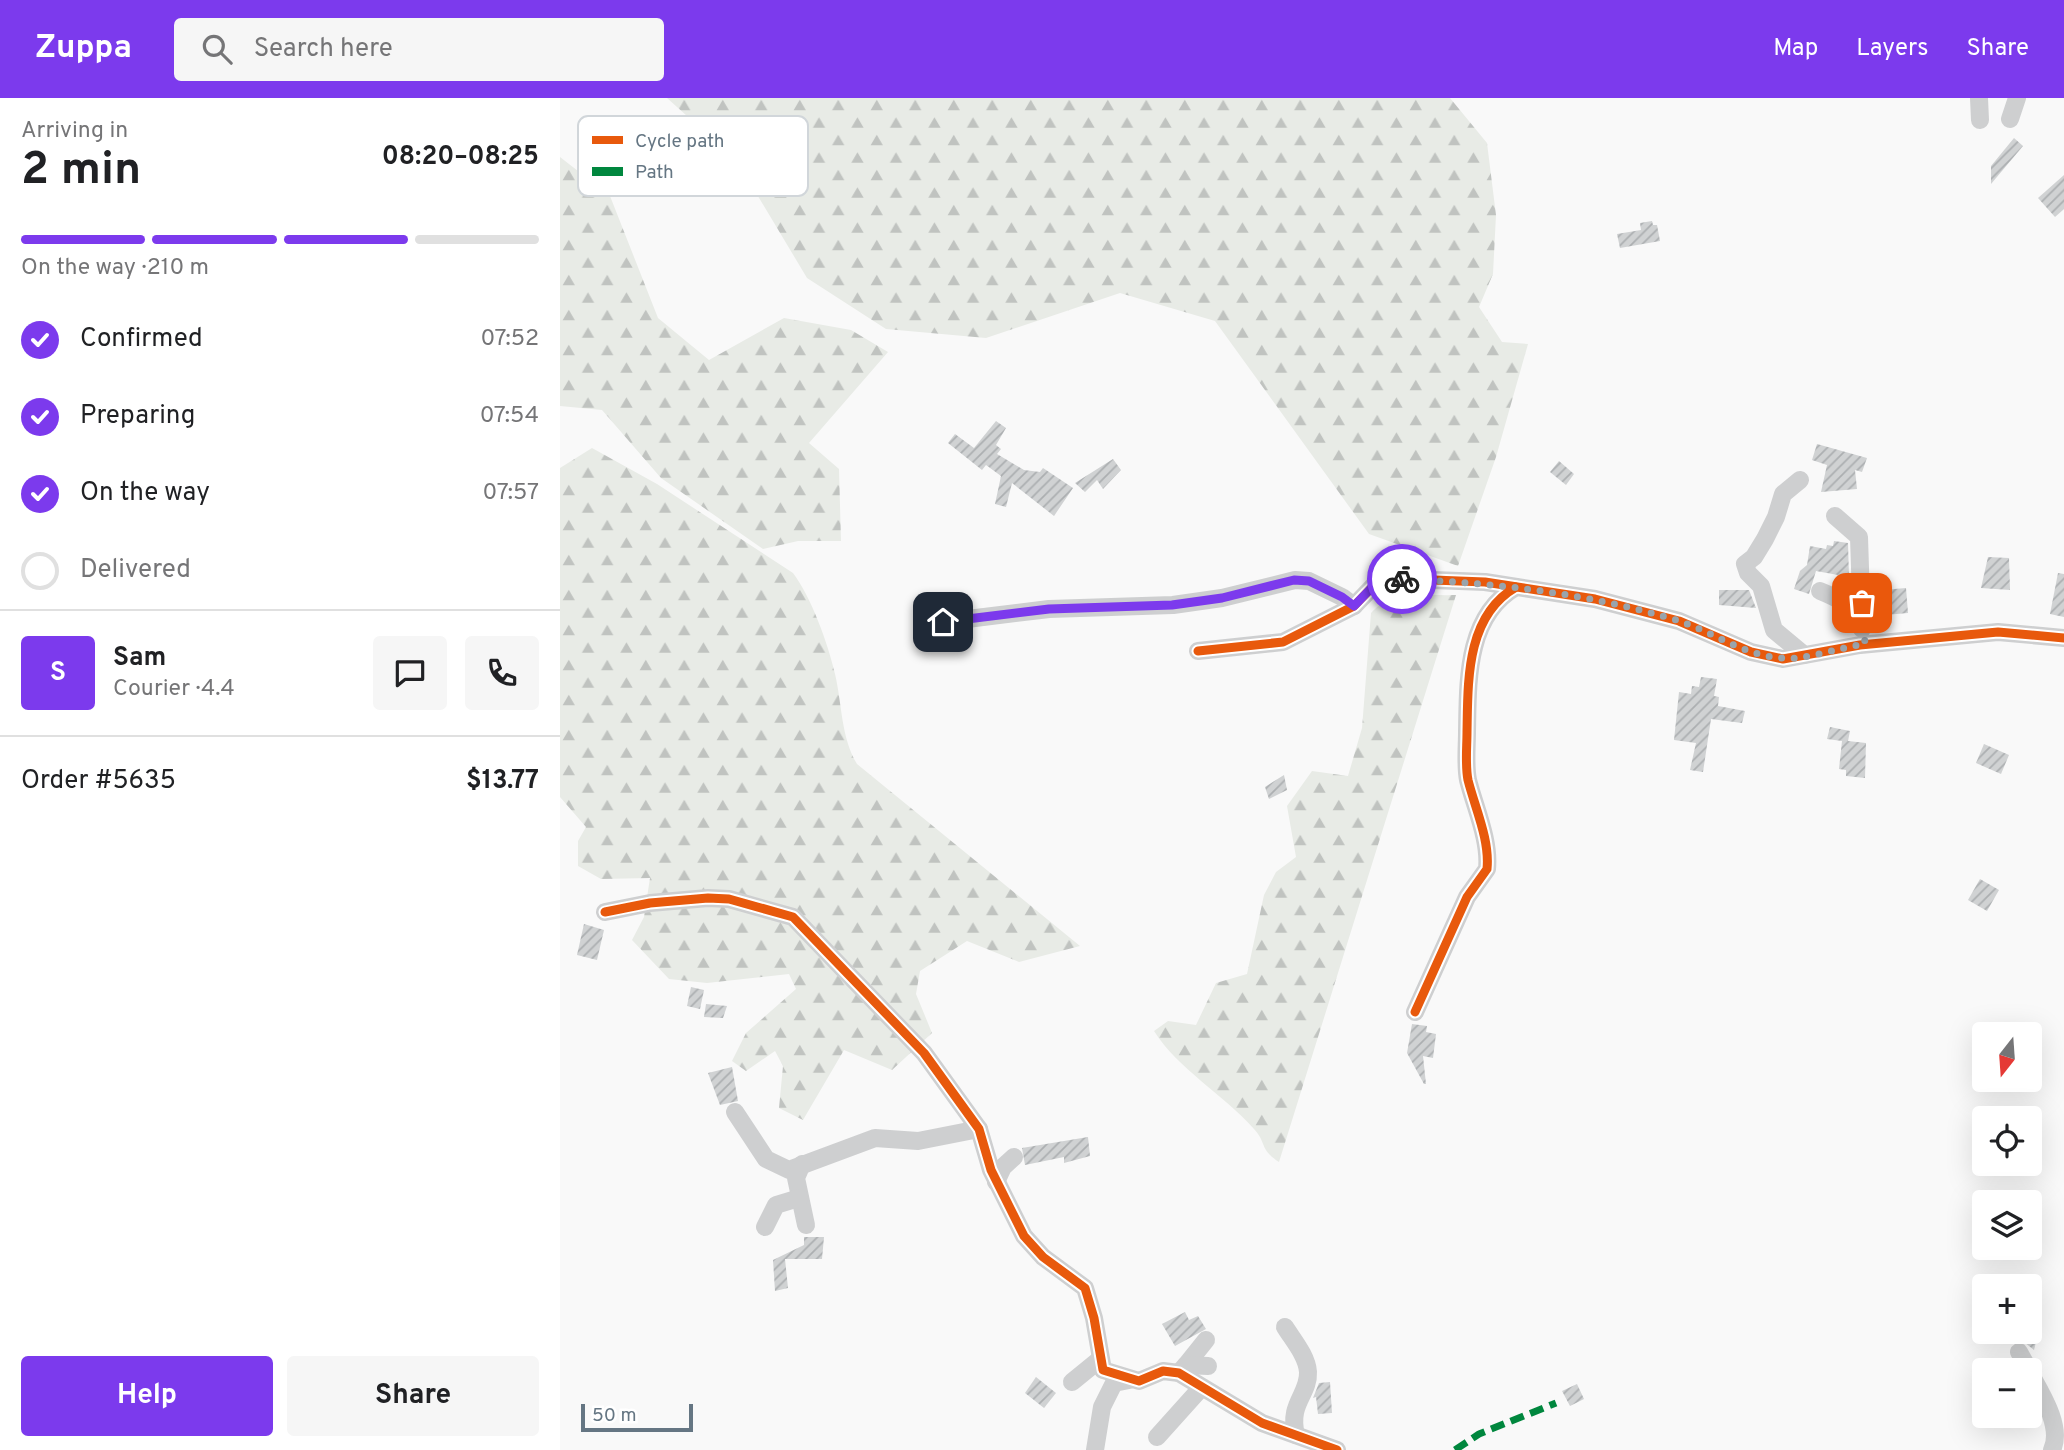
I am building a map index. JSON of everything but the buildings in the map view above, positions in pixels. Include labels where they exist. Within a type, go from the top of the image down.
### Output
[{"type":"street","points":[[1979,98],[1980,120]]},
{"type":"street","points":[[2010,118],[2017,98]]},
{"type":"street","points":[[1800,480],[1783,494],[1765,539],[1754,557],[1745,564],[1748,573],[1762,586],[1774,630],[1804,655]]},
{"type":"street","points":[[1835,516],[1859,537],[1863,637]]},
{"type":"street","points":[[1198,651],[1283,642],[1354,606],[1381,578],[1516,587],[1595,598],[1679,621],[1751,652],[1783,659],[1863,637],[1997,632],[2064,638]]},
{"type":"street","points":[[943,622],[1049,609],[1172,605],[1222,598],[1294,580],[1309,581],[1354,606]]},
{"type":"street","points":[[1415,1013],[1467,897],[1487,869],[1481,829],[1467,777],[1466,684],[1484,617],[1499,597],[1516,587]]},
{"type":"street","points":[[1820,591],[1844,601],[1857,615],[1863,637]]},
{"type":"street","points":[[605,912],[650,903],[719,898],[793,916],[924,1053],[979,1129],[996,1182],[1024,1236],[1043,1257],[1085,1289],[1094,1318],[1099,1360],[1103,1370],[1139,1381],[1163,1371],[1208,1366]]},
{"type":"street","points":[[735,1112],[766,1158],[789,1170],[875,1138],[918,1141],[979,1129]]},
{"type":"street","points":[[996,1182],[1003,1167],[1014,1157]]},
{"type":"street","points":[[802,1164],[796,1178],[806,1225]]},
{"type":"street","points":[[765,1227],[776,1205],[799,1198]]},
{"type":"street","points":[[1285,1327],[1306,1360],[1308,1374],[1292,1417],[1296,1435]]},
{"type":"street","points":[[1182,1369],[1206,1340]]},
{"type":"street","points":[[2019,1352],[2022,1358]]},
{"type":"street","points":[[1072,1382],[1099,1360]]},
{"type":"street","points":[[1182,1369],[1201,1388],[1262,1423],[1337,1450]]},
{"type":"street","points":[[1095,1450],[1107,1392],[1114,1383],[1129,1380]]},
{"type":"street","points":[[1157,1437],[1201,1388]]},
{"type":"street","points":[[2042,1395],[2047,1404],[2055,1443],[2052,1450]]},
{"type":"green space","points":[[667,98],[1450,98],[1487,143],[1496,215],[1493,274],[1479,307],[1502,342],[1528,344],[1496,457],[1458,566],[1369,534],[1215,321],[1120,293],[986,338],[886,329],[807,278],[758,196],[808,196],[808,116],[687,116]]},
{"type":"green space","points":[[560,157],[578,171],[578,196],[610,196],[658,318],[709,360],[784,318],[851,330],[888,352],[809,443],[839,469],[841,541],[798,541],[763,549],[661,478],[602,410],[560,406]]},
{"type":"green space","points":[[592,448],[657,484],[793,573],[812,607],[828,649],[845,732],[857,764],[1080,946],[1019,962],[967,941],[920,971],[916,994],[932,1033],[892,1070],[844,1050],[803,1120],[779,1108],[783,1066],[775,1051],[746,1071],[732,1061],[746,1033],[796,989],[789,974],[707,983],[669,979],[632,940],[644,917],[650,878],[601,879],[578,866],[578,841],[586,827],[560,797],[560,468]]},
{"type":"green space","points":[[1456,595],[1279,1162],[1268,1153],[1261,1138],[1242,1116],[1175,1057],[1154,1031],[1168,1021],[1196,1025],[1216,983],[1247,974],[1264,895],[1276,872],[1296,857],[1287,806],[1312,771],[1348,776],[1362,728],[1371,613],[1379,606],[1399,597]]},
{"type":"marked path","points":[[1455,1450],[1479,1434],[1556,1403]]},
{"type":"cycle path","points":[[1198,651],[1283,642],[1354,606],[1381,578],[1485,582],[1595,599],[1679,621],[1751,652],[1783,659],[1860,645],[1998,632],[2064,638]]},
{"type":"cycle path","points":[[1415,1012],[1467,897],[1487,869],[1484,835],[1467,774],[1470,671],[1473,651],[1487,615],[1500,599],[1516,587]]},
{"type":"cycle path","points":[[605,912],[650,903],[708,898],[729,899],[793,917],[924,1053],[979,1129],[991,1170],[1024,1236],[1043,1257],[1085,1288],[1094,1318],[1103,1370],[1139,1381],[1163,1371],[1179,1373],[1262,1423],[1337,1450]]},
{"type":"way so far","points":[[1402,579],[1485,582],[1595,598],[1679,621],[1751,652],[1783,659],[1865,644],[1862,603]]},
{"type":"route","points":[[943,622],[1049,609],[1172,605],[1222,598],[1294,580],[1309,581],[1354,606],[1381,578],[1402,579]]}]
